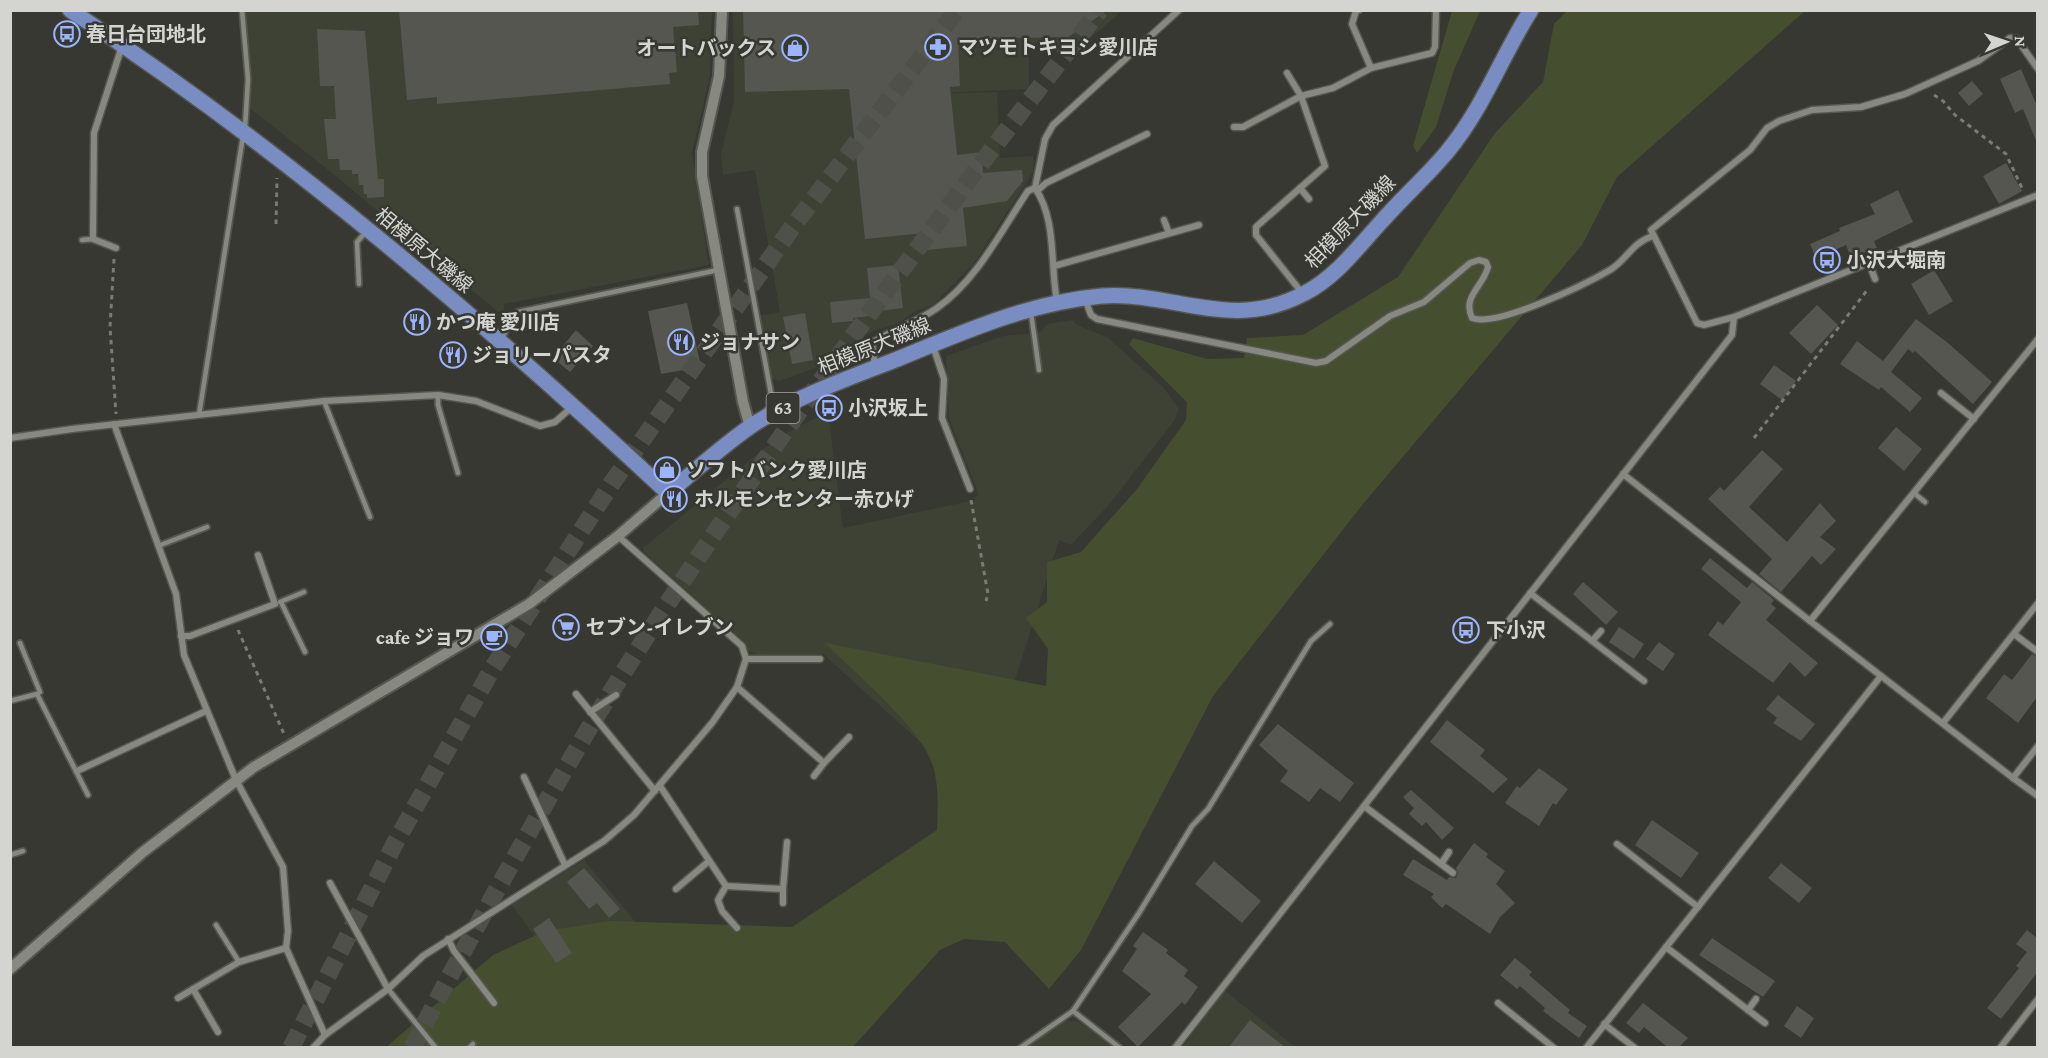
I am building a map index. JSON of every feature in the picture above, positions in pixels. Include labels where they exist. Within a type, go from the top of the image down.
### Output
[{"type":"main road","name":"相模原大磯線","points":[[70,10],[244,131],[368,230],[574,405],[668,493],[750,427],[802,397],[932,345],[1057,302],[1085,298],[1147,297],[1227,312],[1254,310],[1304,294],[1326,280],[1345,262],[1448,152],[1484,97],[1531,10]]},
{"type":"street","points":[[722,10],[719,76],[702,152],[702,176],[718,270],[750,427]]},
{"type":"street","points":[[1057,302],[1049,226],[1042,198],[1036,190],[1045,138],[1053,125],[1179,10]]},
{"type":"street","points":[[1359,10],[1352,24],[1371,68]]},
{"type":"street","points":[[1234,127],[1243,127],[1301,96],[1333,88],[1371,68],[1432,53],[1435,47],[1436,10]]},
{"type":"street","points":[[2037,69],[2017,39],[2010,38],[1978,61],[1922,87],[1861,107],[1820,108],[1779,121],[1767,128],[1750,150],[1652,230],[1697,323],[1704,325],[1734,317],[2037,195]]},
{"type":"street","points":[[116,249],[93,239],[94,133],[123,45]]},
{"type":"street","points":[[1287,73],[1297,93],[1301,96],[1325,166],[1256,226],[1256,235],[1304,294]]},
{"type":"street","points":[[875,367],[872,343],[915,322],[939,307],[960,288],[1028,191],[1036,190],[1147,134]]},
{"type":"street","points":[[1300,188],[1309,199]]},
{"type":"street","points":[[1164,220],[1169,233]]},
{"type":"street","points":[[1054,266],[1198,225]]},
{"type":"street","points":[[1085,298],[1091,315],[1097,319],[1199,339],[1237,349],[1316,363],[1326,361],[1390,316],[1424,302],[1470,263],[1479,260],[1486,262],[1486,274],[1470,297],[1469,306],[1472,318],[1487,321],[1551,299],[1612,268],[1638,241],[1653,236]]},
{"type":"street","points":[[1869,263],[1875,279]]},
{"type":"street","points":[[1175,1047],[1732,335],[1734,317]]},
{"type":"street","points":[[1810,621],[2037,339]]},
{"type":"street","points":[[932,345],[944,379],[942,418],[970,489]]},
{"type":"street","points":[[1941,393],[1974,419]]},
{"type":"street","points":[[10,438],[324,401],[438,395],[476,401],[540,426],[555,422],[574,405]]},
{"type":"street","points":[[114,424],[176,594],[184,655],[237,780],[283,867],[288,931],[286,948],[325,1035]]},
{"type":"street","points":[[1623,474],[2037,796]]},
{"type":"street","points":[[10,969],[143,852],[237,780],[289,746],[529,604],[618,536],[668,493]]},
{"type":"street","points":[[313,1047],[325,1035],[388,989],[423,956],[604,841],[658,788],[712,723],[736,687],[746,659],[742,646],[728,631],[618,536]]},
{"type":"street","points":[[182,636],[190,636],[278,603],[258,555]]},
{"type":"street","points":[[1530,593],[1644,681]]},
{"type":"street","points":[[1943,723],[2037,603]]},
{"type":"street","points":[[1592,641],[1601,631]]},
{"type":"street","points":[[2014,634],[2037,652]]},
{"type":"street","points":[[746,659],[820,659]]},
{"type":"street","points":[[1586,1047],[1881,676]]},
{"type":"street","points":[[736,687],[824,764]]},
{"type":"street","points":[[576,694],[658,788],[726,886]]},
{"type":"street","points":[[590,712],[616,695]]},
{"type":"street","points":[[77,771],[207,711]]},
{"type":"street","points":[[814,776],[849,737]]},
{"type":"street","points":[[2013,778],[2037,747]]},
{"type":"street","points":[[524,777],[566,865]]},
{"type":"street","points":[[1364,806],[1453,873]]},
{"type":"street","points":[[783,903],[787,842]]},
{"type":"street","points":[[1617,844],[1698,907]]},
{"type":"street","points":[[1441,864],[1449,852]]},
{"type":"street","points":[[676,889],[709,861]]},
{"type":"street","points":[[330,883],[388,989]]},
{"type":"street","points":[[726,886],[783,889]]},
{"type":"street","points":[[726,886],[718,900],[722,911],[737,928]]},
{"type":"street","points":[[448,939],[454,951],[494,1003]]},
{"type":"street","points":[[1666,947],[1765,1023]]},
{"type":"street","points":[[178,998],[239,962],[286,948]]},
{"type":"street","points":[[193,989],[218,1032]]},
{"type":"street","points":[[1748,1010],[1756,999]]},
{"type":"street","points":[[2000,1047],[2037,999]]},
{"type":"street","points":[[1498,1003],[1554,1047]]},
{"type":"street","points":[[1604,1024],[1635,1047]]},
{"type":"lane","points":[[199,415],[244,131],[248,79],[242,10]]},
{"type":"lane","points":[[736,209],[775,413]]},
{"type":"lane","points":[[359,284],[357,242],[368,230]]},
{"type":"lane","points":[[82,240],[93,239]]},
{"type":"lane","points":[[500,341],[518,312],[718,270]]},
{"type":"lane","points":[[1029,311],[1034,321],[1039,370]]},
{"type":"lane","points":[[438,395],[438,405],[458,473]]},
{"type":"lane","points":[[324,401],[370,517]]},
{"type":"lane","points":[[1914,493],[1926,502]]},
{"type":"lane","points":[[158,546],[207,527]]},
{"type":"lane","points":[[304,592],[278,603],[305,652]]},
{"type":"lane","points":[[1020,1047],[1073,1011],[1139,913],[1192,826],[1208,809],[1311,641],[1330,624]]},
{"type":"lane","points":[[20,644],[40,692],[38,694],[88,795]]},
{"type":"lane","points":[[10,701],[38,694]]},
{"type":"lane","points":[[10,855],[23,851]]},
{"type":"lane","points":[[216,925],[239,962]]},
{"type":"lane","points":[[388,989],[436,1047]]},
{"type":"lane","points":[[1073,1011],[1120,1047]]},
{"type":"path","points":[[1922,87],[1943,101],[1955,115],[2006,154],[2027,200]]},
{"type":"path","points":[[276,224],[277,178],[283,162]]},
{"type":"path","points":[[114,424],[116,418],[110,327],[116,249]]},
{"type":"path","points":[[1754,438],[1875,279]]},
{"type":"path","points":[[970,489],[978,551],[988,594],[986,601]]},
{"type":"path","points":[[233,620],[289,746]]},
{"type":"shaded area","points":[[245,11],[712,11],[710,76],[692,153],[709,265],[504,304],[505,318],[337,177],[250,108],[251,80]]},
{"type":"shaded area","points":[[733,11],[1122,11],[1082,45],[1029,46],[1029,89],[894,95],[997,92],[1000,158],[1033,156],[1033,172],[974,263],[934,304],[912,313],[901,322],[860,336],[852,345],[853,355],[779,381],[771,378],[759,316],[780,312],[755,170],[761,169],[723,175],[721,154],[734,101]]},
{"type":"shaded area","points":[[1073,320],[1077,325],[1107,337],[1164,388],[1179,409],[1174,421],[1108,506],[1071,545],[1059,540],[1010,696],[952,771],[823,654],[758,655],[748,650],[742,640],[643,551],[643,548],[778,437],[828,412],[843,528],[975,500],[974,497],[979,495],[949,419],[946,356],[1003,336],[1041,332],[1047,324]]},
{"type":"shaded area","points":[[584,860],[642,930],[556,966],[512,905]]},
{"type":"shaded area","points":[[1224,990],[1295,1047],[1182,1048]]},
{"type":"shaded area","points":[[1066,1020],[1079,1022],[1112,1047],[1027,1047]]},
{"type":"green space","points":[[1452,11],[1480,11],[1454,70],[1436,127],[1417,153],[1413,146]]},
{"type":"green space","points":[[1567,11],[1805,11],[1617,177],[1582,245],[1363,504],[1213,696],[1081,950],[1049,989],[1005,942],[964,939],[940,950],[853,1047],[385,1048],[493,955],[545,931],[610,921],[792,927],[937,830],[936,782],[933,766],[926,751],[902,718],[825,643],[1046,686],[1048,649],[1026,618],[1047,602],[1047,562],[1081,552],[1137,489],[1186,420],[1187,402],[1129,344],[1133,338],[1207,359],[1244,358],[1247,338],[1303,335],[1398,277],[1495,133],[1543,82],[1554,24]]},
{"type":"building","points":[[399,10],[698,10],[699,25],[673,27],[677,72],[669,73],[670,84],[437,104],[437,97],[407,100]]},
{"type":"building","points":[[743,10],[1108,10],[1068,37],[958,39],[960,86],[950,87],[957,155],[982,152],[983,173],[1022,170],[1023,181],[1007,201],[963,208],[967,246],[927,250],[924,233],[865,239],[849,89],[745,92]]},
{"type":"building","points":[[317,29],[365,31],[378,179],[384,179],[384,197],[367,198],[363,185],[359,185],[358,174],[352,174],[352,170],[340,170],[339,159],[328,159],[324,119],[336,119],[334,86],[320,86]]},
{"type":"building","points":[[2021,69],[2037,106],[2037,143],[2023,109],[2015,113],[2000,79]]},
{"type":"building","points":[[1972,81],[1983,94],[1969,106],[1958,93]]},
{"type":"building","points":[[2006,163],[2022,191],[1999,204],[1983,176]]},
{"type":"building","points":[[1898,190],[1913,222],[1874,241],[1877,248],[1851,258],[1846,245],[1816,258],[1810,244],[1840,231],[1839,228],[1875,214],[1870,204]]},
{"type":"building","points":[[898,265],[903,308],[870,312],[870,316],[853,318],[853,321],[832,323],[830,302],[870,298],[867,268]]},
{"type":"building","points":[[1934,270],[1953,301],[1929,315],[1911,284]]},
{"type":"building","points":[[687,303],[701,367],[661,374],[648,311]]},
{"type":"building","points":[[1817,305],[1838,325],[1811,354],[1789,333]]},
{"type":"building","points":[[805,313],[813,360],[792,364],[783,317]]},
{"type":"building","points":[[1916,319],[1948,343],[1992,382],[1973,404],[1915,351],[1913,353],[1908,349],[1891,372],[1922,398],[1910,412],[1881,387],[1879,390],[1840,364],[1857,341],[1883,361]]},
{"type":"building","points":[[576,330],[593,346],[570,372],[553,358]]},
{"type":"building","points":[[1774,365],[1796,381],[1782,400],[1760,384]]},
{"type":"building","points":[[1896,427],[1922,449],[1904,471],[1878,448]]},
{"type":"building","points":[[1762,450],[1783,469],[1749,507],[1787,542],[1820,503],[1836,521],[1820,537],[1836,549],[1821,565],[1812,556],[1781,592],[1759,574],[1772,559],[1708,499],[1720,487],[1724,491]]},
{"type":"building","points":[[1710,558],[1747,588],[1752,582],[1774,600],[1771,604],[1776,608],[1766,620],[1818,663],[1805,677],[1790,662],[1773,683],[1708,635],[1718,621],[1723,625],[1741,602],[1701,569]]},
{"type":"building","points":[[1583,582],[1618,612],[1606,625],[1573,594]]},
{"type":"building","points":[[1619,627],[1644,644],[1634,659],[1609,642]]},
{"type":"building","points":[[1659,642],[1675,654],[1663,671],[1646,659]]},
{"type":"building","points":[[2032,654],[2037,657],[2037,697],[2018,723],[1986,698],[2004,674],[2012,680]]},
{"type":"building","points":[[1778,695],[1815,724],[1801,741],[1773,723],[1777,718],[1766,709]]},
{"type":"building","points":[[1447,720],[1485,750],[1480,756],[1508,779],[1493,793],[1430,742]]},
{"type":"building","points":[[1278,724],[1354,783],[1340,802],[1320,788],[1309,802],[1280,781],[1288,771],[1259,745]]},
{"type":"building","points":[[1539,768],[1568,789],[1556,805],[1553,803],[1539,826],[1505,803],[1517,786],[1520,788]]},
{"type":"building","points":[[1411,790],[1454,828],[1442,840],[1426,822],[1422,826],[1409,814],[1414,808],[1403,797]]},
{"type":"building","points":[[1652,820],[1699,853],[1681,878],[1635,845]]},
{"type":"building","points":[[1474,843],[1488,854],[1486,857],[1505,871],[1496,884],[1515,903],[1500,917],[1490,934],[1446,904],[1442,908],[1431,897],[1434,894],[1403,875],[1413,859],[1447,880],[1449,877],[1456,878],[1458,873],[1456,868]]},
{"type":"building","points":[[1214,861],[1261,901],[1242,923],[1195,884]]},
{"type":"building","points":[[1781,863],[1812,888],[1799,903],[1768,878]]},
{"type":"building","points":[[584,868],[620,909],[609,918],[597,903],[589,909],[567,882]]},
{"type":"building","points":[[549,918],[572,953],[556,963],[533,929]]},
{"type":"building","points":[[2027,930],[2037,938],[2037,973],[2001,1019],[1987,1008],[2019,968],[2016,966],[2027,952],[2016,944]]},
{"type":"building","points":[[1143,932],[1168,950],[1166,953],[1188,970],[1184,976],[1198,987],[1185,1005],[1182,1002],[1138,1047],[1118,1027],[1151,994],[1122,971],[1137,949],[1133,946]]},
{"type":"building","points":[[1712,938],[1775,981],[1763,997],[1699,955]]},
{"type":"building","points":[[1515,958],[1532,972],[1529,975],[1570,1010],[1568,1013],[1587,1026],[1579,1038],[1543,1011],[1545,1008],[1520,986],[1517,989],[1500,975]]},
{"type":"building","points":[[1643,1003],[1688,1038],[1679,1047],[1667,1047],[1644,1027],[1639,1033],[1626,1023]]},
{"type":"building","points":[[1797,1006],[1814,1018],[1801,1038],[1784,1026]]},
{"type":"building","points":[[1250,1020],[1285,1047],[1229,1047]]},
{"type":"tunnel","points":[[291,1048],[394,845],[492,669],[612,483],[791,229],[957,10]]},
{"type":"tunnel","points":[[412,1048],[476,927],[565,769],[682,582],[858,329],[1100,10]]},
{"type":"place","name":"春日台団地北","points":[[67,34]]},
{"type":"place","name":"マツモトキヨシ愛川店","points":[[938,47]]},
{"type":"place","name":"オートバックス","points":[[795,48]]},
{"type":"place","name":"小沢大堀南","points":[[1827,260]]},
{"type":"place","name":"かつ庵 愛川店","points":[[417,322]]},
{"type":"place","name":"ジョナサン","points":[[681,342]]},
{"type":"place","name":"ジョリーパスタ","points":[[453,355]]},
{"type":"place","name":"小沢坂上","points":[[829,408]]},
{"type":"place","name":"ソフトバンク愛川店","points":[[667,470]]},
{"type":"place","name":"ホルモンセンター赤ひげ","points":[[674,499]]},
{"type":"place","name":"セブン-イレブン","points":[[566,627]]},
{"type":"place","name":"下小沢","points":[[1466,630]]},
{"type":"place","name":"cafe ジョワ","points":[[494,637]]}]
